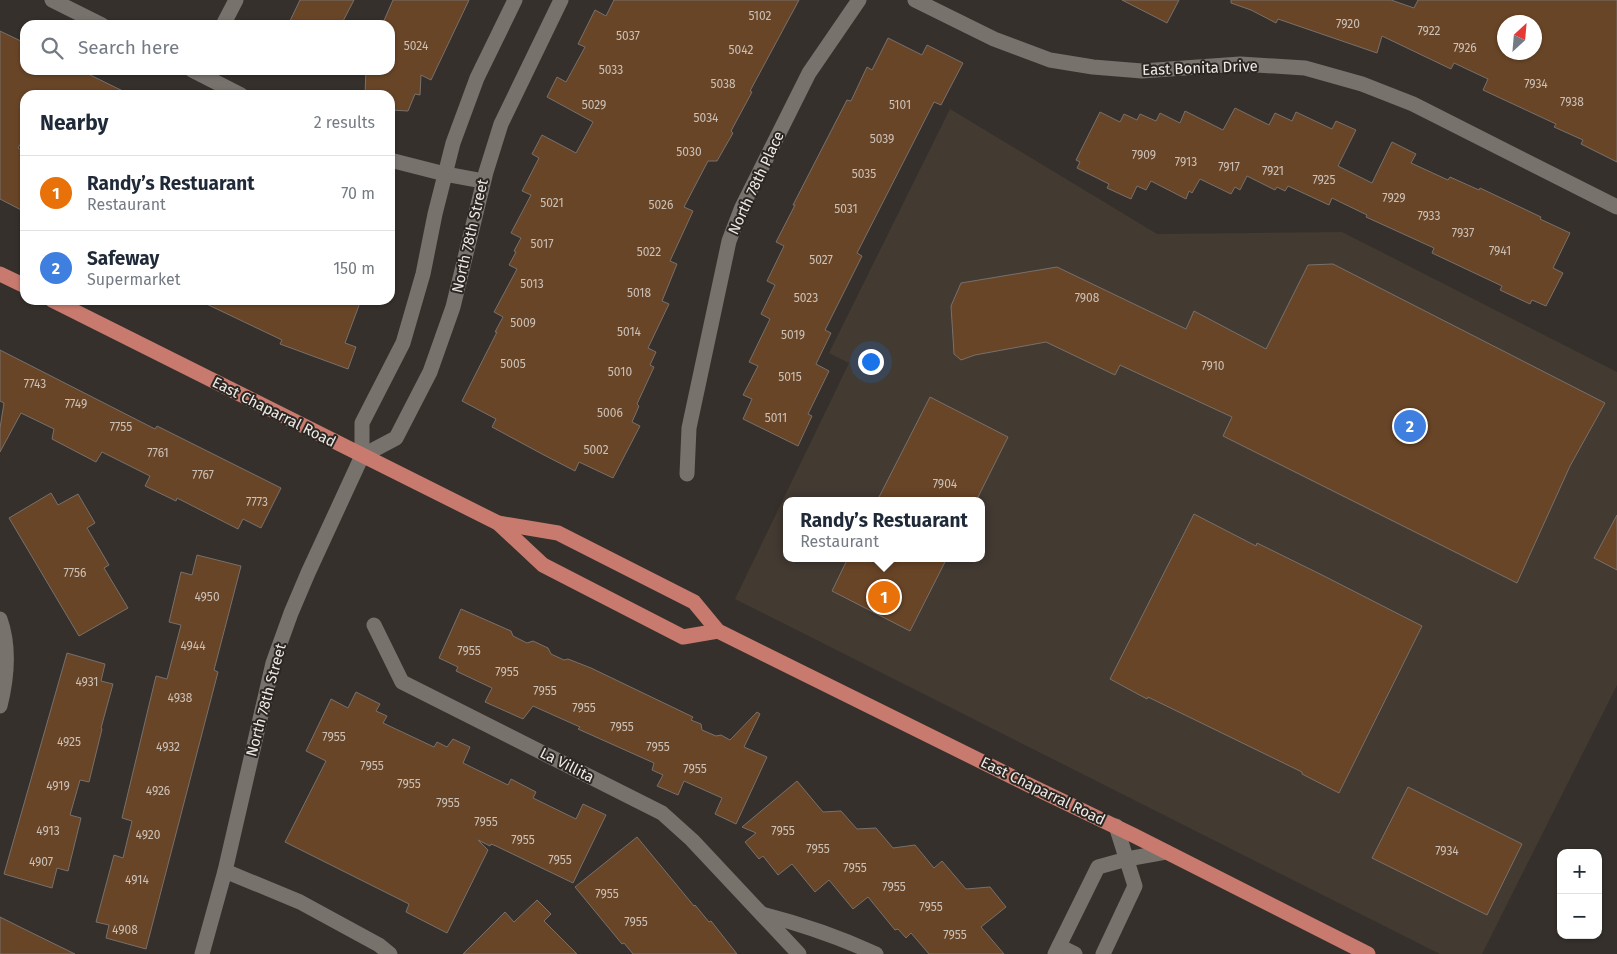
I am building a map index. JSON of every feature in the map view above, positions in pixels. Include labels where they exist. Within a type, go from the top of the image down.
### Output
[{"type":"main road","points":[[0,274],[20,284]]},
{"type":"main road","name":"East Chaparral Road","points":[[62,305],[498,523],[558,533],[694,602],[718,631],[1116,826],[1368,954]]},
{"type":"main road","name":"East Chaparral Road","points":[[498,523],[543,565],[683,637],[718,631]]},
{"type":"street","points":[[52,0],[92,20]]},
{"type":"street","points":[[226,20],[236,0]]},
{"type":"street","name":"North 78th Street","points":[[202,954],[225,871],[273,662],[305,581],[362,456],[362,423],[403,344],[423,274],[453,143],[477,78],[516,0]]},
{"type":"street","name":"North 78th Street","points":[[362,456],[396,438],[430,372],[453,307],[483,181],[500,124],[561,0]]},
{"type":"street","name":"North 78th Place","points":[[687,474],[689,428],[732,233],[750,190],[809,73],[859,0]]},
{"type":"street","name":"East Bonita Drive","points":[[915,0],[994,39],[1050,60],[1093,67],[1142,71],[1240,64],[1305,68],[1362,84],[1413,104],[1617,207]]},
{"type":"street","points":[[205,75],[232,90]]},
{"type":"street","points":[[395,161],[483,181]]},
{"type":"street","points":[[0,620],[4,630],[6,655],[5,684],[0,706]]},
{"type":"street","name":"La Villita","points":[[374,625],[402,682],[662,814],[692,840],[799,954]]},
{"type":"street","points":[[1103,954],[1135,886],[1116,826]]},
{"type":"street","points":[[1075,954],[1057,950],[1098,867],[1126,859],[1166,852]]},
{"type":"street","points":[[225,871],[300,902],[379,945],[390,954]]},
{"type":"street","points":[[761,913],[842,939],[876,954]]},
{"type":"shaded area","points":[[950,109],[1157,234],[1342,232],[1617,372],[1617,685],[1482,954],[1440,954],[735,599],[783,500],[783,562],[985,562],[985,497],[784,497],[849,363],[829,353]]},
{"type":"building","points":[[300,0],[354,0],[344,20],[290,20]]},
{"type":"building","points":[[393,0],[469,0],[431,80],[421,75],[420,95],[415,94],[408,111],[395,110],[395,90],[365,90],[366,75],[395,75],[395,20],[384,20]]},
{"type":"building","points":[[614,0],[799,0],[750,91],[752,92],[731,131],[733,133],[717,161],[708,161],[684,207],[693,211],[670,261],[677,264],[662,301],[669,304],[648,348],[656,352],[650,365],[654,367],[637,404],[639,406],[632,422],[640,426],[613,478],[579,462],[575,471],[492,427],[496,419],[462,401],[497,332],[495,332],[503,317],[494,312],[517,269],[509,265],[521,238],[511,233],[531,195],[522,191],[539,158],[532,154],[542,135],[576,153],[593,122],[547,97],[557,77],[566,82],[585,47],[578,44],[595,10],[606,16]]},
{"type":"building","points":[[1122,0],[1179,0],[1167,23]]},
{"type":"building","points":[[1231,0],[1391,0],[1414,8],[1418,0],[1617,0],[1617,162],[1581,144],[1583,140],[1554,127],[1556,124],[1483,90],[1488,79],[1454,63],[1451,69],[1382,36],[1377,53],[1278,19],[1276,23],[1251,10],[1231,3]]},
{"type":"building","points":[[0,31],[20,41],[20,75],[90,75],[121,90],[20,90],[20,145],[18,148],[20,149],[20,209],[0,199]]},
{"type":"building","points":[[888,38],[922,55],[927,45],[963,63],[941,105],[934,102],[857,253],[862,256],[825,330],[831,333],[816,364],[829,371],[808,414],[812,416],[798,446],[743,419],[752,399],[743,395],[758,366],[749,362],[770,319],[761,314],[775,285],[767,281],[784,246],[776,242],[847,100],[851,101],[867,67],[872,70]]},
{"type":"building","points":[[1235,108],[1269,125],[1275,113],[1292,121],[1296,112],[1332,129],[1336,121],[1356,130],[1338,166],[1372,183],[1392,142],[1416,154],[1411,163],[1448,180],[1450,177],[1479,190],[1480,188],[1570,233],[1553,268],[1563,273],[1546,306],[1532,300],[1530,304],[1500,290],[1502,286],[1432,253],[1434,248],[1366,217],[1367,215],[1332,198],[1329,205],[1288,186],[1285,191],[1277,187],[1275,190],[1247,176],[1240,190],[1235,187],[1231,194],[1200,179],[1192,193],[1189,191],[1186,199],[1151,181],[1146,190],[1137,186],[1131,199],[1107,188],[1109,184],[1077,168],[1080,162],[1076,160],[1100,112],[1120,122],[1124,114],[1137,120],[1140,114],[1156,121],[1160,113],[1180,123],[1185,111],[1223,130]]},
{"type":"building","points":[[1333,264],[1605,403],[1570,466],[1517,583],[1223,436],[1232,417],[1120,365],[1115,375],[1046,342],[975,355],[961,360],[954,354],[951,306],[961,283],[1057,267],[1186,329],[1194,311],[1266,349],[1308,265]]},
{"type":"building","points":[[208,305],[359,305],[345,343],[356,347],[348,369],[280,344],[282,340]]},
{"type":"building","points":[[0,350],[155,429],[157,426],[281,488],[261,528],[243,519],[238,529],[177,498],[176,501],[145,486],[150,476],[102,452],[96,462],[52,439],[54,429],[21,413],[0,452],[0,428],[4,403],[0,401]]},
{"type":"building","points":[[930,397],[1008,437],[978,497],[879,497]]},
{"type":"building","points":[[51,493],[58,505],[78,494],[95,523],[87,528],[109,565],[104,568],[128,608],[79,636],[9,518]]},
{"type":"building","points":[[1194,514],[1256,546],[1257,543],[1422,626],[1339,793],[1302,774],[1302,772],[1148,697],[1147,699],[1110,679]]},
{"type":"building","points":[[1617,515],[1617,570],[1594,558]]},
{"type":"building","points":[[197,555],[241,566],[214,670],[218,672],[146,949],[106,938],[109,925],[96,922],[114,855],[123,858],[132,821],[122,818],[156,676],[167,679],[181,625],[169,622],[181,572],[192,575]]},
{"type":"building","points":[[846,562],[945,562],[910,631],[832,591]]},
{"type":"building","points":[[461,609],[511,631],[513,636],[527,643],[533,641],[548,648],[551,654],[591,668],[693,717],[691,720],[701,724],[702,730],[716,736],[721,735],[730,740],[757,712],[760,714],[744,747],[767,757],[736,824],[715,814],[722,798],[684,781],[678,795],[657,786],[663,775],[652,770],[654,763],[578,729],[580,727],[533,706],[523,719],[485,702],[492,688],[456,671],[458,667],[439,658]]},
{"type":"building","points":[[67,653],[105,664],[101,681],[113,684],[89,782],[80,780],[70,815],[81,818],[68,871],[57,868],[52,888],[4,874]]},
{"type":"building","points":[[356,692],[380,704],[376,711],[387,716],[383,723],[434,747],[437,742],[447,747],[453,739],[470,747],[463,763],[508,785],[511,779],[536,792],[533,798],[576,819],[583,804],[606,815],[573,883],[496,846],[491,844],[490,846],[478,840],[488,850],[447,933],[406,912],[409,904],[285,842],[326,761],[306,751],[331,699],[348,708]]},
{"type":"building","points":[[797,781],[823,812],[841,811],[857,829],[876,828],[893,848],[915,845],[934,868],[942,861],[966,889],[990,887],[1006,907],[981,927],[1004,954],[929,954],[911,933],[906,938],[898,929],[895,930],[868,897],[853,909],[829,880],[815,892],[792,864],[778,875],[763,856],[759,859],[745,842],[756,833],[742,827]]},
{"type":"building","points":[[1408,787],[1522,844],[1487,915],[1372,858]]},
{"type":"building","points":[[637,837],[694,906],[709,922],[711,921],[737,954],[633,954],[624,943],[622,944],[575,887]]},
{"type":"building","points":[[537,900],[551,914],[544,921],[577,954],[463,954],[505,912],[514,922]]},
{"type":"building","points":[[0,917],[22,928],[75,954],[0,954]]},
{"type":"place","name":"Safeway","points":[[1410,426]]},
{"type":"place","name":"Randy’s Restuarant","points":[[884,597]]}]
